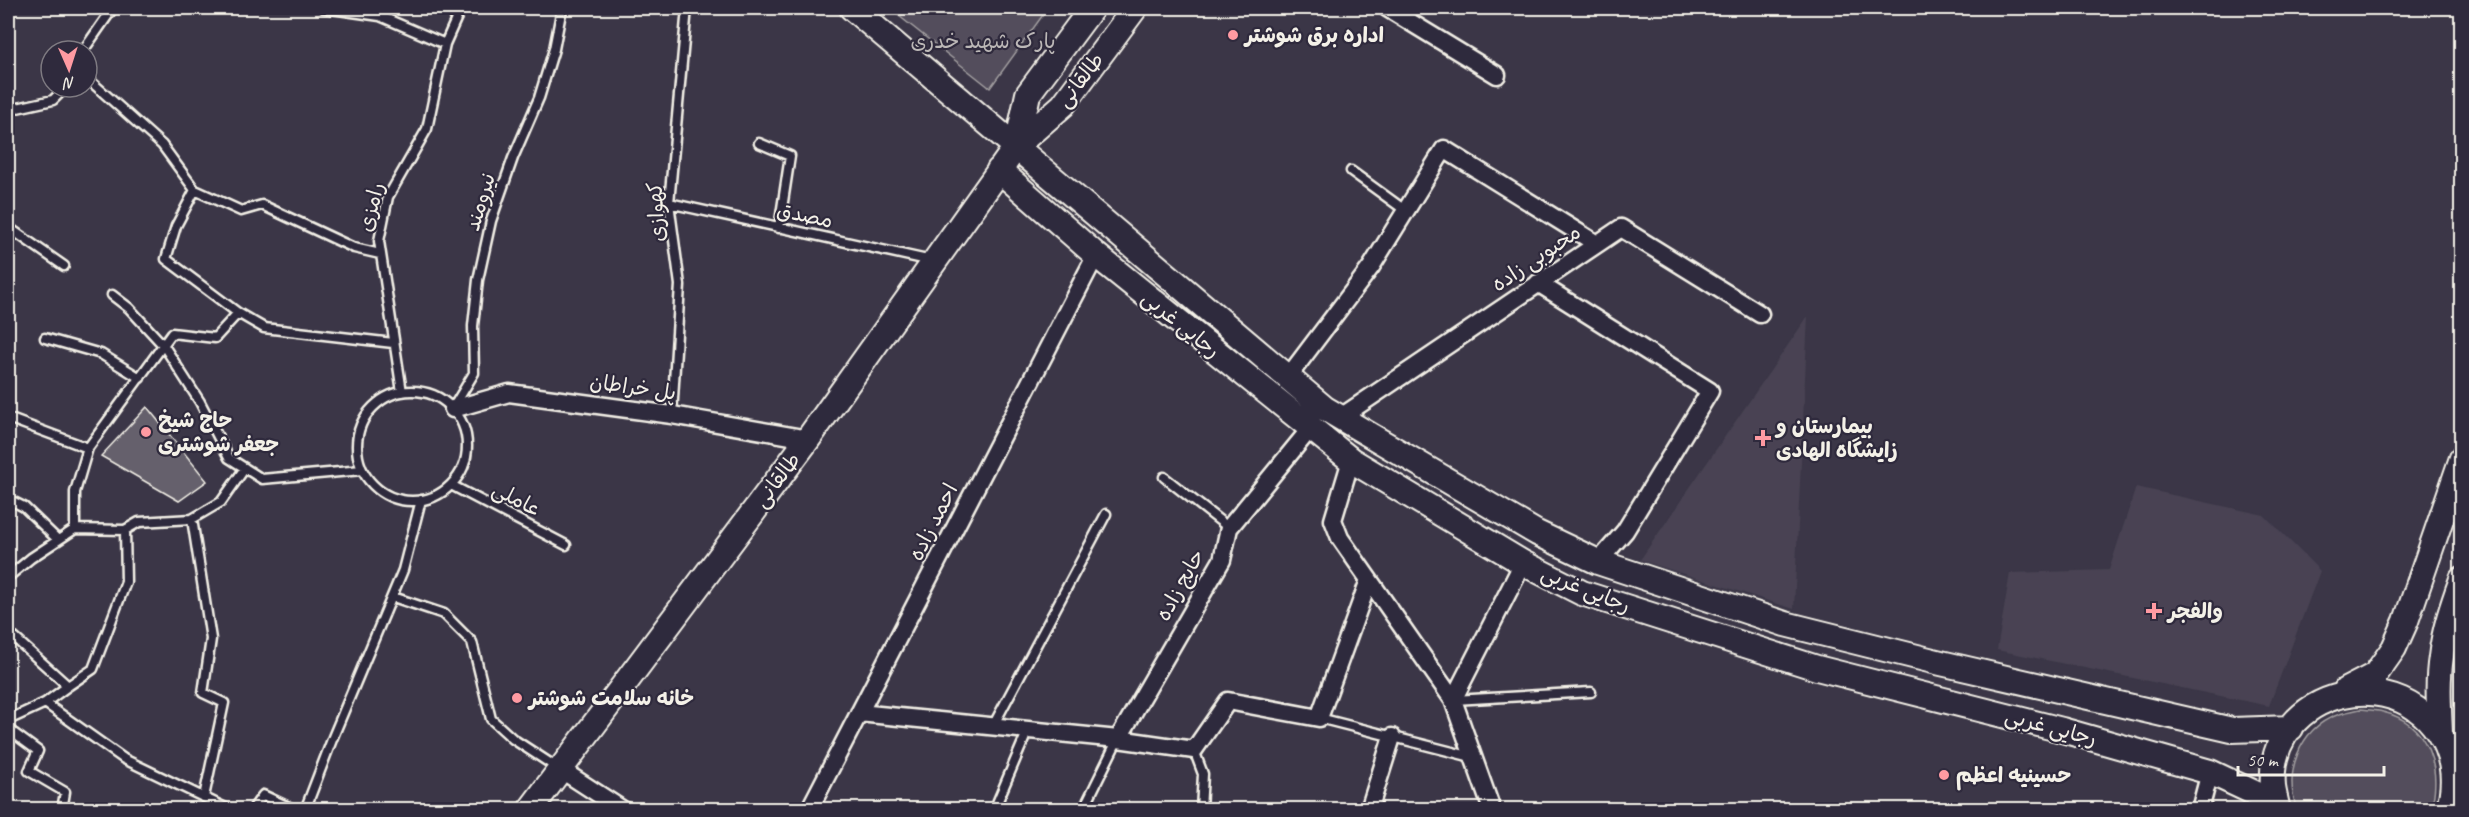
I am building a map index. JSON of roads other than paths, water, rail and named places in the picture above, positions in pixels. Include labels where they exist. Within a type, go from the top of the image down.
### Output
[{"type":"street","name":"رجایی غربی","points":[[852,8],[1017,145],[1324,408],[1537,533],[1598,562],[1785,624],[1941,663],[2232,730],[2290,728]]},
{"type":"street","name":"طالقانی","points":[[1017,145],[1028,94],[1092,8]]},
{"type":"street","name":"طالقانی","points":[[530,810],[808,439],[1017,145],[1063,105],[1135,8]]},
{"type":"street","points":[[1387,8],[1497,75]]},
{"type":"street","points":[[1288,377],[1371,267],[1444,149],[1597,244]]},
{"type":"street","name":"رجایی غربی","points":[[999,170],[1096,255],[1351,460],[1523,563],[1582,593],[1817,668],[2062,730],[2210,772],[2277,806]]},
{"type":"street","name":"محبوبی زاده","points":[[1341,417],[1621,228],[1760,314]]},
{"type":"street","name":"احمد زاده","points":[[809,810],[1096,255]]},
{"type":"street","points":[[1538,284],[1710,391],[1625,531],[1598,562],[1582,593]]},
{"type":"street","name":"پل خراطان","points":[[453,409],[509,393],[672,415],[808,439]]},
{"type":"street","name":"حایج زاده","points":[[1118,739],[1222,560],[1229,528],[1310,429]]},
{"type":"street","points":[[2277,806],[2273,786],[2274,766],[2280,746],[2290,728],[2307,710],[2375,675],[2394,648],[2406,621],[2462,458]]},
{"type":"street","points":[[1351,460],[1333,520],[1340,538],[1453,700],[1492,810]]},
{"type":"street","points":[[1453,700],[1523,563]]},
{"type":"street","points":[[2440,733],[2438,694],[2441,656],[2448,620],[2462,579]]},
{"type":"street","points":[[859,713],[1118,739],[1194,750],[1228,701],[1319,718],[1369,580]]},
{"type":"street","points":[[2328,698],[2353,692],[2378,692],[2402,700],[2423,714],[2440,733],[2452,761],[2453,792],[2448,810]]},
{"type":"street","points":[[1369,810],[1392,737]]},
{"type":"street","points":[[560,769],[618,808]]},
{"type":"street","points":[[2200,810],[2210,772]]},
{"type":"lane","points":[[92,39],[113,8]]},
{"type":"lane","points":[[324,8],[381,12],[445,44]]},
{"type":"lane","name":"رامزی","points":[[402,392],[379,241],[388,197],[427,129],[445,44],[461,8]]},
{"type":"lane","name":"نیرومند","points":[[453,409],[474,373],[473,326],[477,291],[491,221],[513,158],[539,98],[554,49],[562,8]]},
{"type":"lane","name":"کهوازی","points":[[672,415],[680,285],[669,203],[687,8]]},
{"type":"lane","points":[[99,89],[162,145],[195,190],[241,211],[262,205],[354,248],[380,254]]},
{"type":"lane","points":[[8,110],[54,99]]},
{"type":"lane","points":[[759,143],[790,156],[779,228]]},
{"type":"lane","points":[[1351,171],[1406,211]]},
{"type":"lane","points":[[195,190],[176,226],[166,259],[238,313],[264,328],[393,344]]},
{"type":"lane","name":"مصدق","points":[[669,203],[934,262]]},
{"type":"lane","points":[[8,227],[64,266]]},
{"type":"lane","points":[[112,295],[129,308],[164,346],[200,402],[229,458],[262,479],[362,470]]},
{"type":"lane","points":[[75,529],[75,492],[88,448],[172,333],[215,338],[238,313]]},
{"type":"lane","points":[[45,339],[101,354],[140,378]]},
{"type":"lane","points":[[402,392],[420,392],[438,398],[453,409],[462,423],[467,439],[466,456],[461,472],[451,485],[437,495],[421,500],[403,500],[387,495],[372,485],[362,470],[357,454],[357,437],[363,422],[379,403],[402,392]]},
{"type":"lane","points":[[8,418],[88,448]]},
{"type":"lane","points":[[8,577],[75,529],[126,530],[139,522],[192,519],[221,502],[244,468]]},
{"type":"lane","points":[[1164,477],[1229,528]]},
{"type":"lane","name":"عاملی","points":[[451,485],[566,545]]},
{"type":"lane","points":[[8,499],[24,507],[58,540]]},
{"type":"lane","points":[[305,810],[333,737],[393,597],[403,570],[421,500]]},
{"type":"lane","points":[[993,726],[1106,514]]},
{"type":"lane","points":[[192,519],[212,639],[203,693],[224,703],[204,797]]},
{"type":"lane","points":[[8,720],[45,703],[93,669],[126,582],[126,530]]},
{"type":"lane","points":[[393,597],[444,614],[472,642],[491,719],[513,739],[560,769]]},
{"type":"lane","points":[[8,632],[68,686]]},
{"type":"lane","points":[[1453,700],[1591,692]]},
{"type":"lane","points":[[45,703],[124,759],[230,810]]},
{"type":"lane","points":[[1319,718],[1474,758]]},
{"type":"lane","points":[[8,729],[38,751],[29,771],[65,792],[63,804],[68,810]]},
{"type":"lane","points":[[994,810],[1028,730]]},
{"type":"lane","points":[[1083,810],[1118,739]]},
{"type":"lane","points":[[1194,750],[1203,774],[1201,810]]},
{"type":"lane","points":[[252,810],[263,795],[296,810]]},
{"type":"place","name":"اداره برق شوشتر","points":[[1233,35]]},
{"type":"place","name":"حاج شیخ جعفر شوشتری","points":[[146,432]]},
{"type":"place","name":"بیمارستان و زایشگاه الهادی","points":[[1763,438]]},
{"type":"place","name":"والفجر","points":[[2154,611]]},
{"type":"place","name":"خانه سلامت شوشتر","points":[[517,698]]},
{"type":"place","name":"حسینیه اعظم","points":[[1944,775]]},
{"type":"park label","name":"پارک شهید خدری","points":[[983,41]]}]
